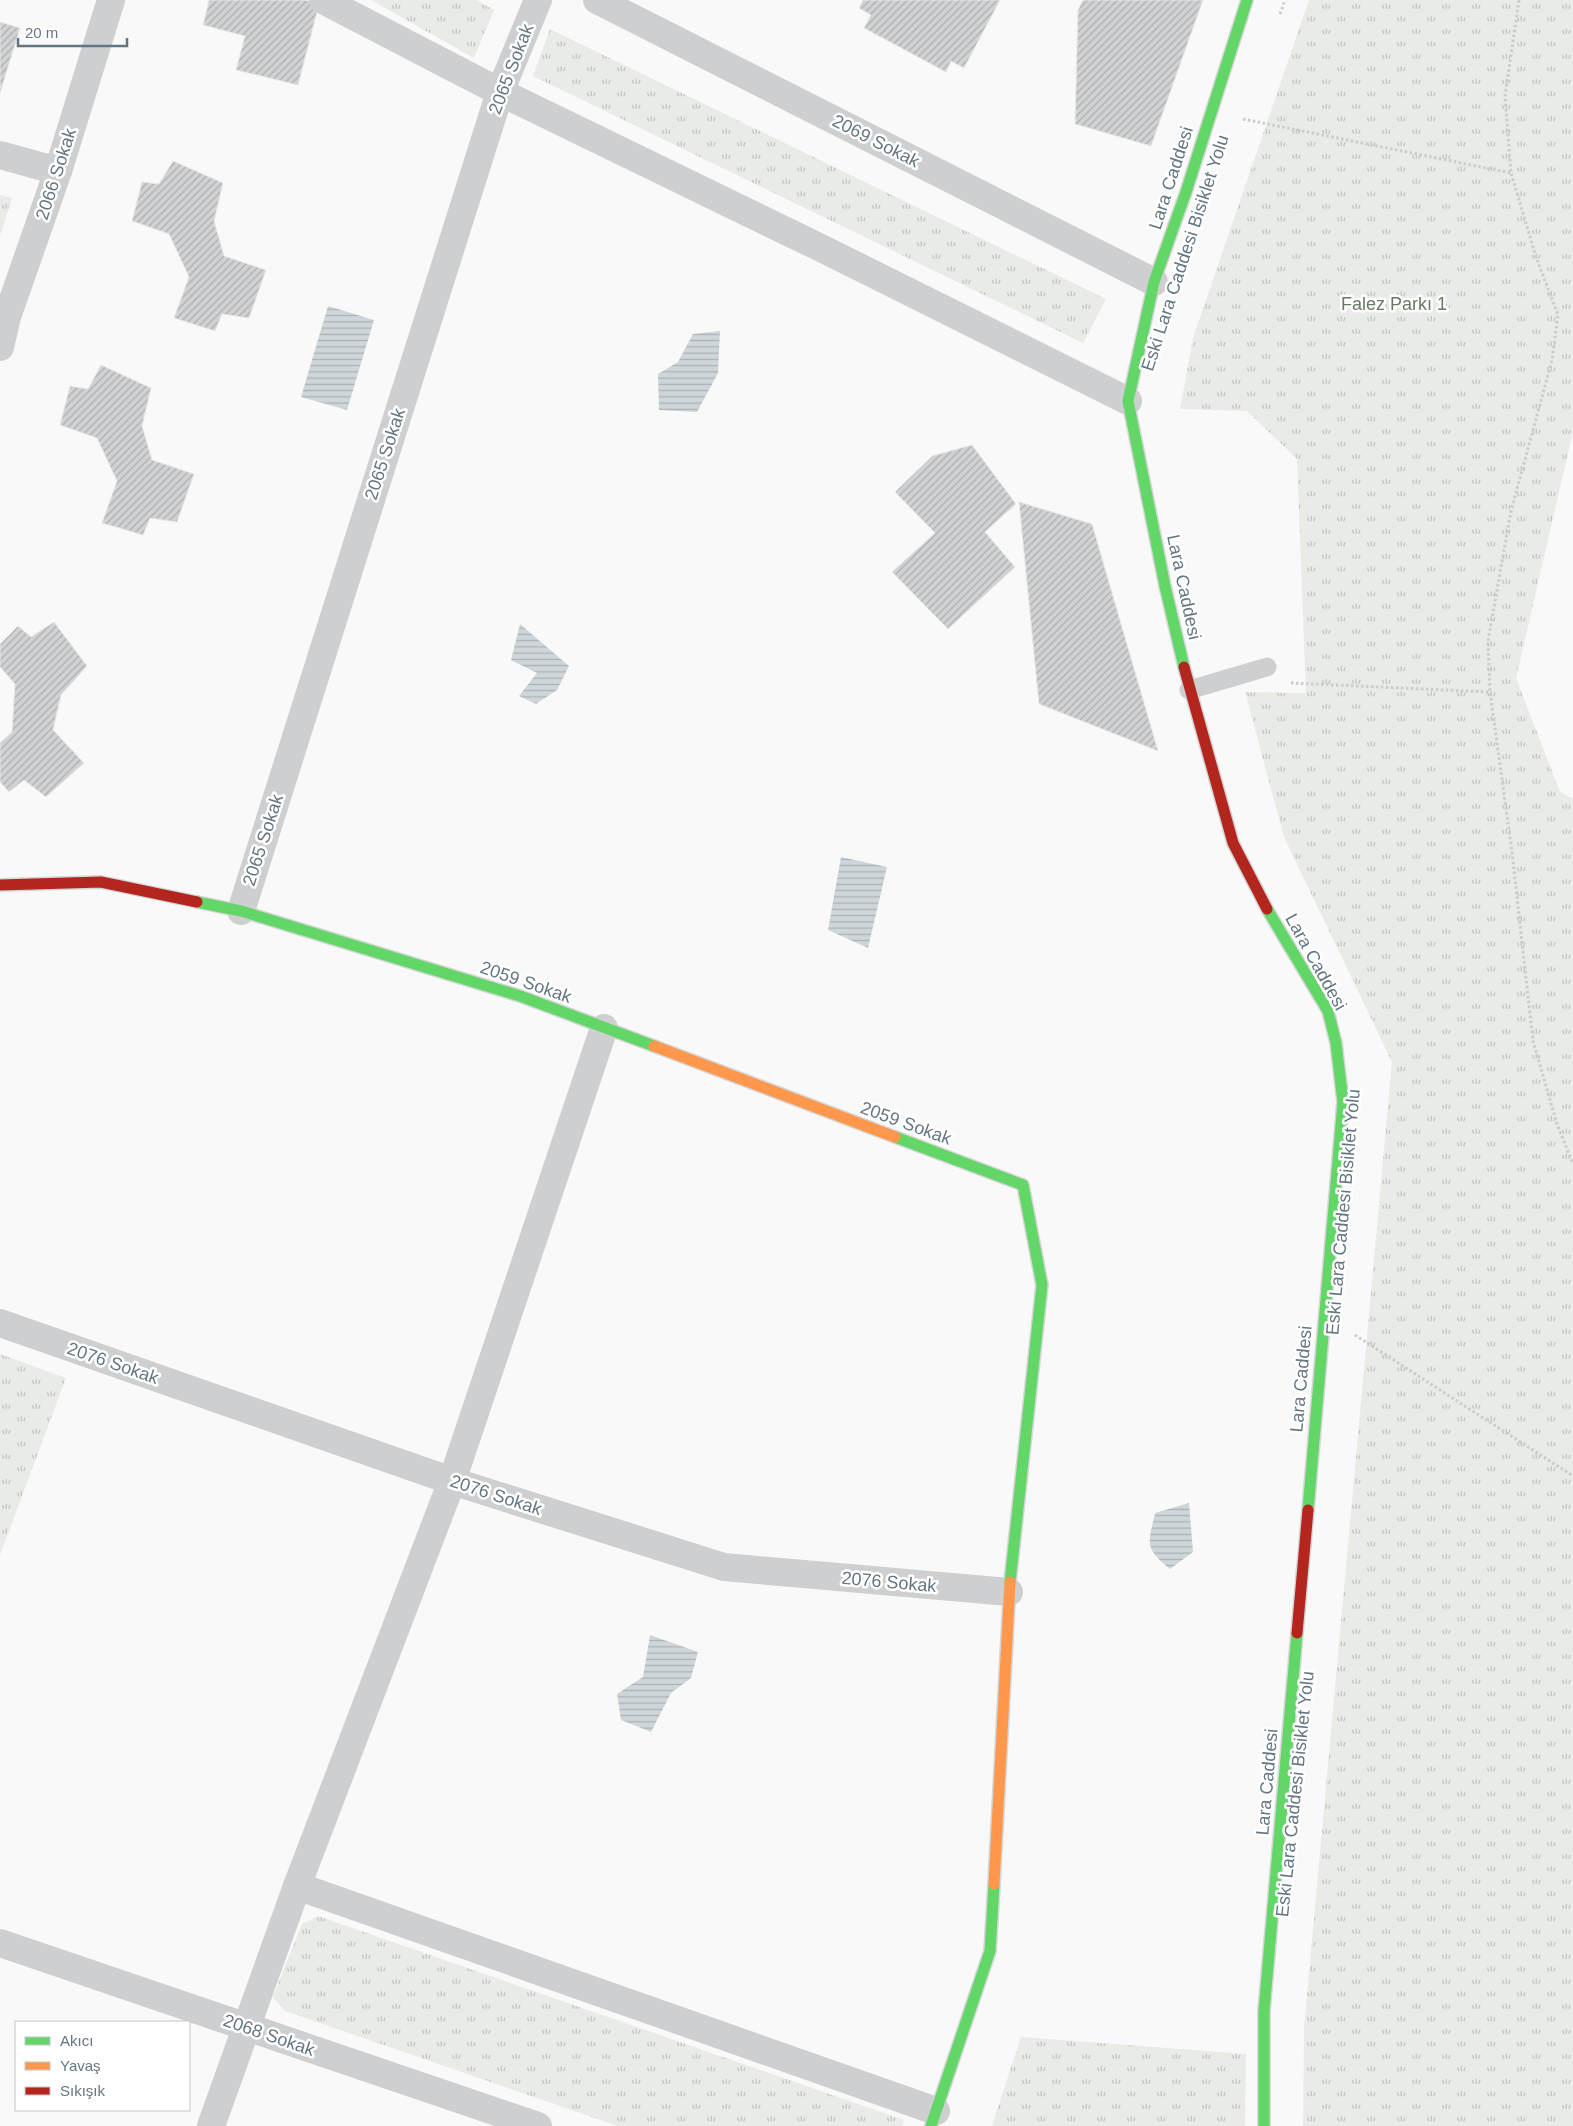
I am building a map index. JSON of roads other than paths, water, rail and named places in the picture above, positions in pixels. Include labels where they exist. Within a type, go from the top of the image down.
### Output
[{"type":"street","name":"2066 Sokak","points":[[0,347],[4,316],[58,171],[110,0]]},
{"type":"street","points":[[323,0],[500,92],[823,249],[1128,401]]},
{"type":"street","name":"2065 Sokak","points":[[241,911],[500,92],[538,0]]},
{"type":"street","name":"2069 Sokak","points":[[598,0],[1154,282]]},
{"type":"street","name":"Lara Caddesi","points":[[1247,0],[1186,192],[1154,282],[1128,401],[1165,586],[1189,690],[1233,842],[1267,909],[1328,1011],[1336,1043],[1343,1102],[1264,2011],[1264,2126]]},
{"type":"street","points":[[0,155],[58,171]]},
{"type":"street","name":"2059 Sokak","points":[[0,885],[101,882],[241,911],[520,996],[1023,1185],[1042,1285],[1009,1592]]},
{"type":"street","points":[[211,2126],[297,1886],[452,1481],[604,1028]]},
{"type":"street","name":"2076 Sokak","points":[[0,1323],[452,1481],[724,1567],[1009,1592]]},
{"type":"street","points":[[297,1886],[934,2118],[990,1951],[1009,1592]]},
{"type":"street","name":"2068 Sokak","points":[[0,1943],[538,2126]]},
{"type":"lane","points":[[1189,690],[1267,667]]},
{"type":"park label","name":"Falez Parkı 1","points":[[1394,304]]}]
